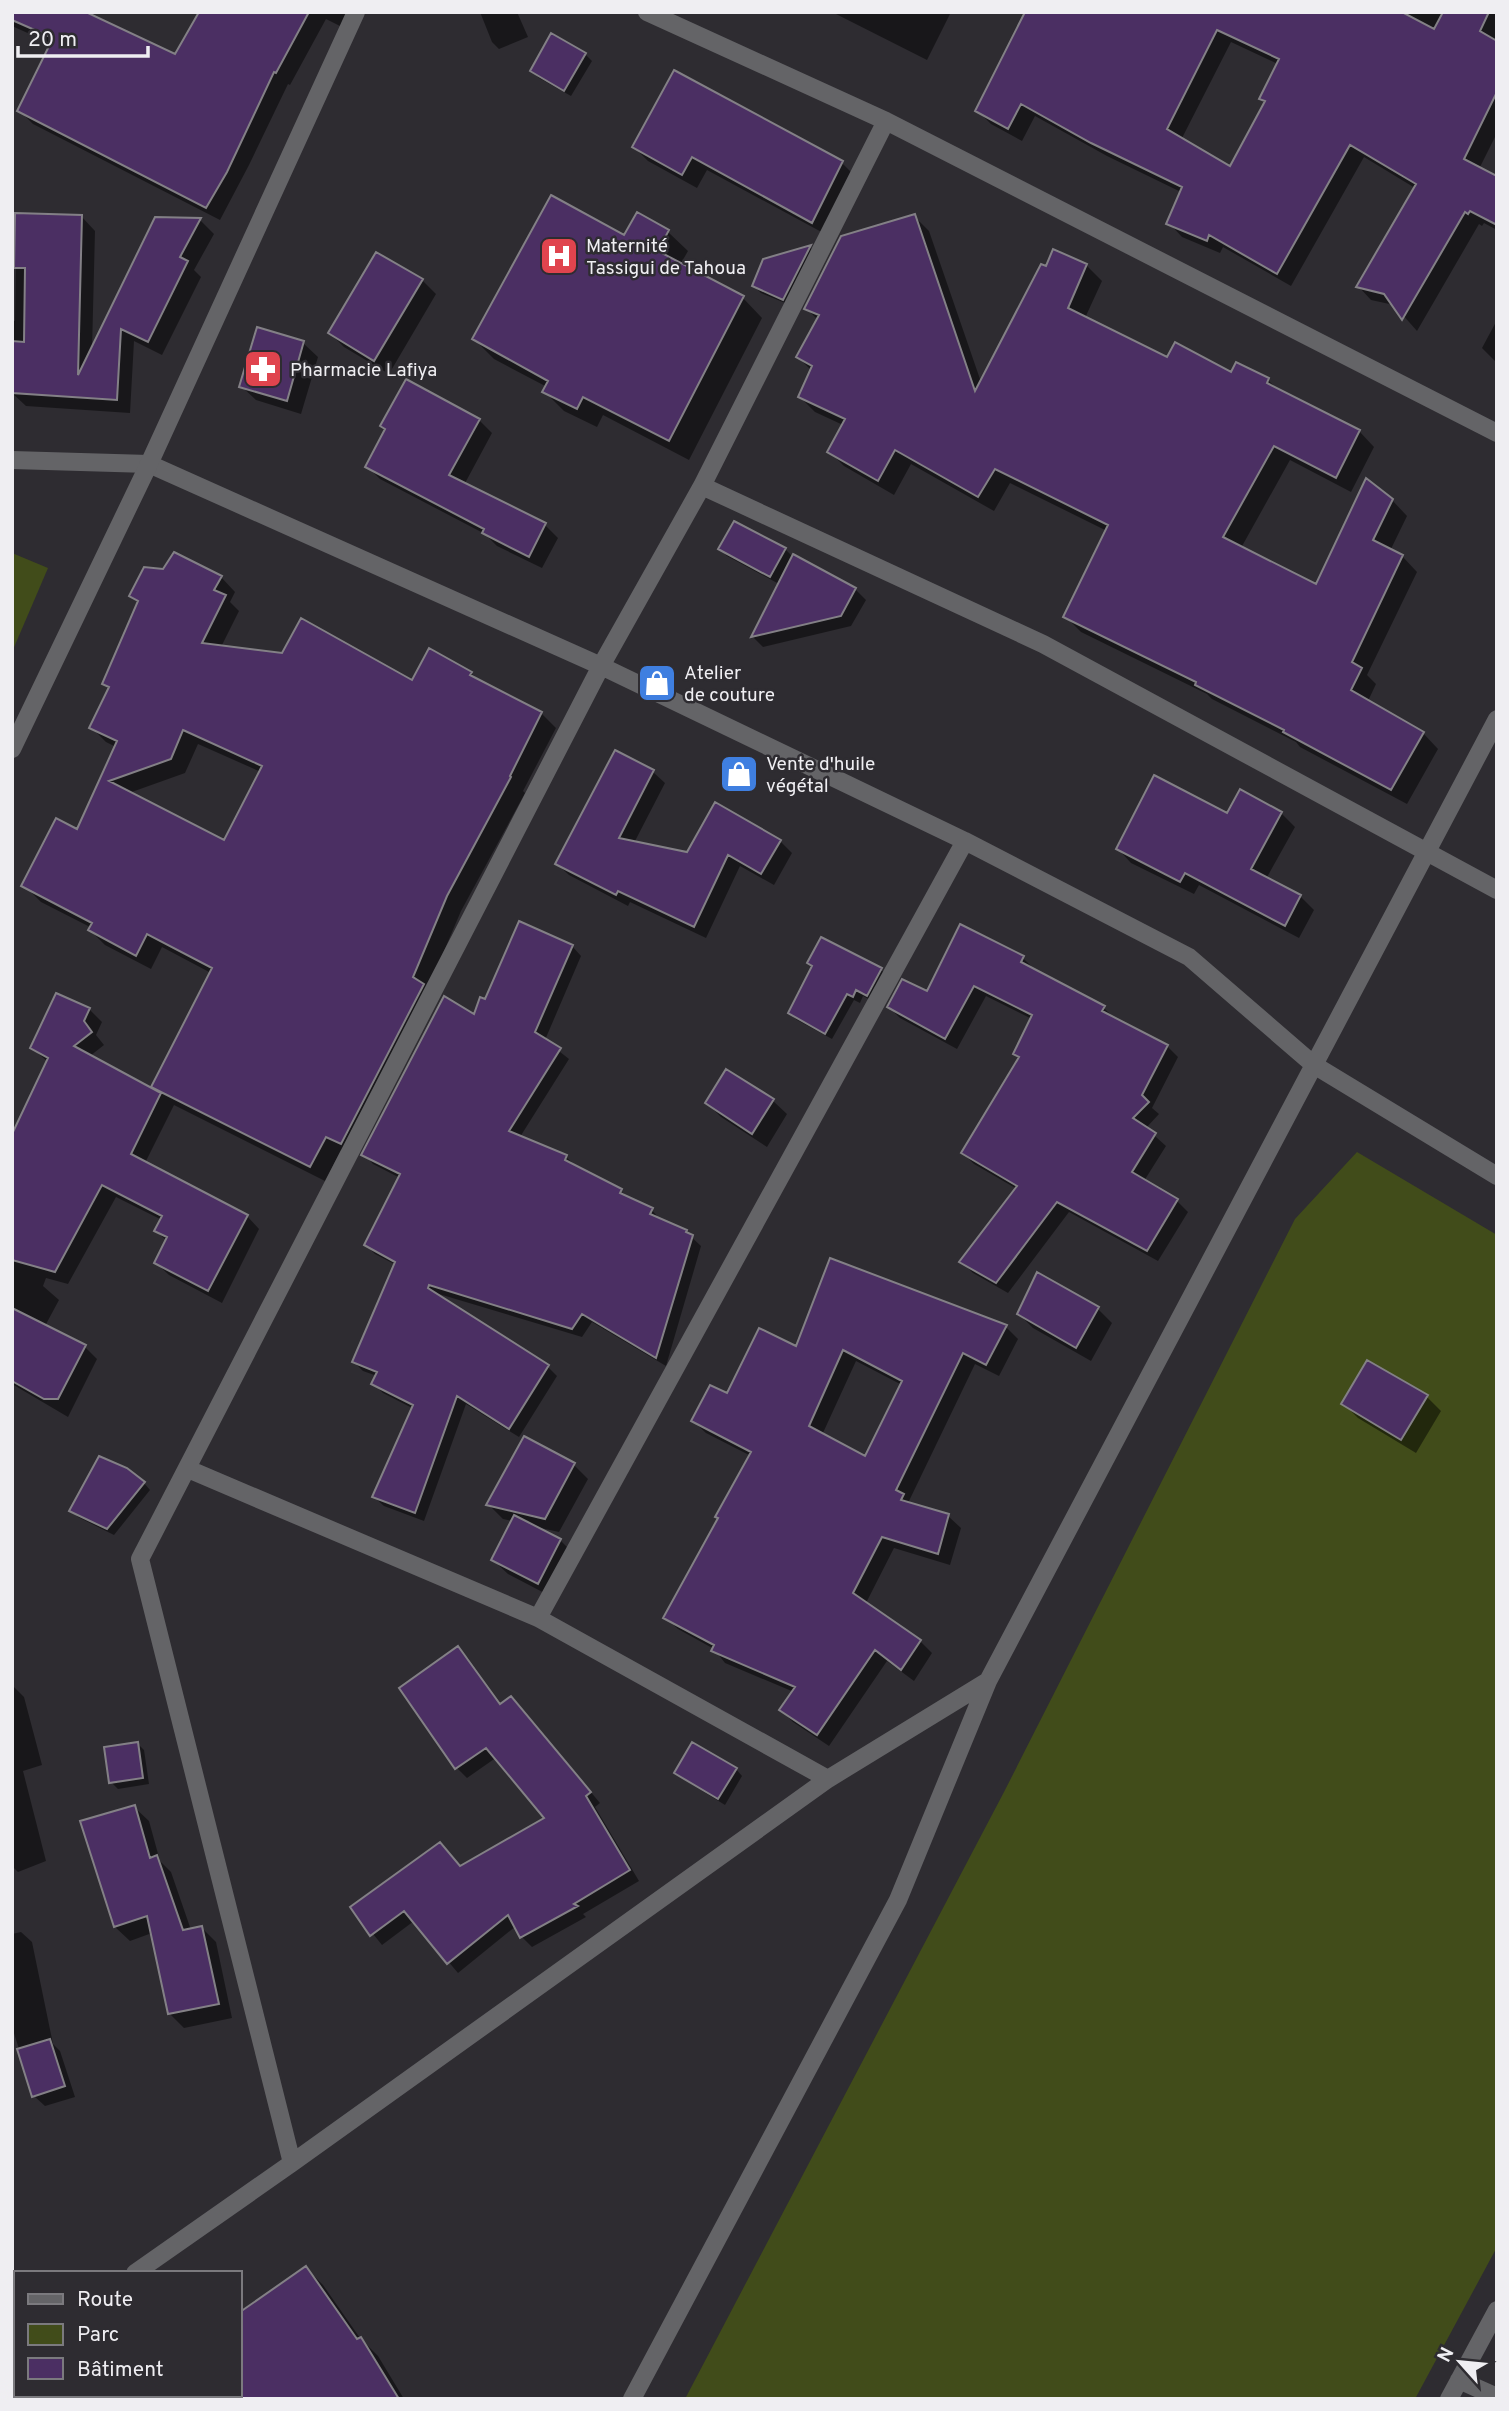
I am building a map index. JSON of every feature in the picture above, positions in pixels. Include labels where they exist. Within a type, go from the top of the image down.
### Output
[{"type":"street","points":[[12,749],[149,464],[356,12]]},
{"type":"street","points":[[648,12],[886,121],[1497,433]]},
{"type":"street","points":[[292,2163],[140,1559],[601,666],[702,486],[886,121]]},
{"type":"street","points":[[12,460],[149,464],[601,666],[965,841],[1189,957],[1314,1065],[1497,1176]]},
{"type":"street","points":[[702,486],[1043,644],[1497,890]]},
{"type":"street","points":[[632,2399],[898,1900],[988,1681],[1497,719]]},
{"type":"street","points":[[538,1618],[965,841]]},
{"type":"street","points":[[188,1469],[538,1618],[828,1779]]},
{"type":"street","points":[[138,2271],[828,1779],[988,1681]]},
{"type":"street","points":[[1449,2399],[1497,2310]]},
{"type":"street","points":[[1459,2380],[1497,2397]]},
{"type":"green space","points":[[12,553],[48,568],[12,652]]},
{"type":"green space","points":[[1357,1152],[1497,1235],[1497,2247],[1415,2399],[685,2399],[1004,1792],[1295,1219]]},
{"type":"building","points":[[12,12],[86,12],[175,54],[199,12],[309,12],[276,73],[274,72],[227,172],[206,208],[17,111],[53,38],[12,20]]},
{"type":"building","points":[[1025,12],[1402,12],[1434,29],[1443,12],[1489,12],[1480,31],[1497,41],[1497,92],[1464,159],[1497,176],[1497,225],[1470,211],[1468,214],[1465,212],[1402,320],[1384,294],[1356,287],[1416,184],[1350,145],[1277,274],[1209,235],[1207,241],[1166,224],[1182,187],[1091,143],[1021,104],[1008,129],[975,111]],"holes":[[[1217,30],[1279,59],[1259,99],[1265,101],[1230,166],[1167,129]]]},
{"type":"building","points":[[551,33],[586,53],[564,91],[530,71]]},
{"type":"building","points":[[674,70],[843,161],[812,223],[692,157],[682,175],[632,147]]},
{"type":"building","points":[[551,195],[624,235],[637,212],[669,230],[658,251],[744,296],[669,441],[583,397],[577,409],[542,392],[548,381],[472,339]]},
{"type":"building","points":[[15,213],[82,215],[78,375],[155,217],[201,218],[180,257],[188,261],[148,342],[121,329],[117,400],[12,393],[12,341],[24,342],[25,268],[14,268]]},
{"type":"building","points":[[915,214],[975,391],[1041,264],[1046,266],[1053,249],[1087,264],[1068,308],[1167,357],[1175,342],[1231,372],[1236,362],[1269,378],[1267,383],[1360,430],[1336,478],[1274,446],[1223,537],[1316,584],[1366,478],[1393,499],[1373,540],[1403,555],[1352,662],[1362,668],[1351,690],[1424,732],[1391,790],[1283,732],[1284,730],[1195,685],[1196,682],[1063,617],[1108,525],[995,469],[978,497],[895,450],[878,481],[827,452],[845,419],[798,397],[812,366],[796,357],[819,315],[804,309],[841,236]]},
{"type":"building","points":[[811,245],[783,300],[752,286],[763,259]]},
{"type":"building","points":[[376,252],[423,279],[374,361],[328,333]]},
{"type":"building","points":[[257,327],[304,341],[287,401],[239,387]]},
{"type":"building","points":[[406,379],[480,419],[449,475],[546,523],[529,557],[482,533],[484,529],[365,467],[385,429],[380,426]]},
{"type":"building","points":[[734,521],[786,548],[770,577],[718,549]]},
{"type":"building","points":[[174,552],[222,576],[214,590],[226,595],[202,643],[282,653],[301,618],[412,680],[429,648],[472,672],[470,675],[542,712],[511,777],[447,896],[413,977],[424,984],[341,1144],[326,1137],[310,1167],[151,1087],[212,968],[147,934],[136,956],[88,930],[92,923],[21,886],[56,818],[77,829],[117,741],[89,728],[109,687],[102,684],[138,601],[129,596],[144,567],[163,569]],"holes":[[[183,730],[262,766],[224,840],[109,781],[171,759]]]},
{"type":"building","points":[[793,554],[856,588],[841,616],[751,637]]},
{"type":"building","points":[[615,750],[654,770],[619,838],[687,852],[715,802],[781,840],[761,874],[728,855],[694,927],[618,891],[616,895],[555,864]]},
{"type":"building","points":[[1154,775],[1227,813],[1240,789],[1282,812],[1251,869],[1301,895],[1285,926],[1185,873],[1180,882],[1116,849]]},
{"type":"building","points":[[519,921],[573,945],[535,1032],[561,1048],[509,1131],[567,1155],[565,1160],[622,1189],[620,1193],[653,1208],[650,1214],[693,1235],[656,1358],[582,1314],[572,1329],[429,1285],[428,1288],[549,1365],[509,1429],[457,1396],[415,1513],[372,1497],[413,1405],[371,1384],[377,1372],[352,1362],[395,1262],[364,1245],[400,1174],[361,1155],[444,996],[474,1014],[480,997],[485,999]]},
{"type":"building","points":[[960,924],[1024,956],[1021,962],[1105,1006],[1102,1011],[1168,1045],[1142,1095],[1149,1102],[1133,1118],[1156,1133],[1132,1172],[1178,1199],[1147,1251],[1057,1202],[996,1283],[959,1262],[1017,1186],[961,1153],[1019,1057],[1013,1054],[1032,1015],[974,986],[945,1039],[887,1007],[902,979],[927,991]]},
{"type":"building","points":[[821,937],[882,968],[867,996],[856,990],[853,997],[847,994],[825,1034],[788,1013],[812,966],[807,963]]},
{"type":"building","points":[[56,993],[90,1008],[84,1021],[92,1032],[74,1046],[161,1093],[131,1154],[248,1215],[208,1291],[154,1263],[167,1237],[154,1231],[162,1216],[102,1185],[55,1272],[12,1260],[12,1134],[48,1058],[30,1048]]},
{"type":"building","points":[[726,1069],[774,1099],[752,1134],[705,1103]]},
{"type":"building","points":[[830,1258],[1007,1325],[986,1365],[963,1353],[896,1490],[904,1494],[901,1500],[949,1514],[938,1554],[882,1537],[853,1593],[921,1640],[901,1670],[875,1650],[817,1735],[779,1710],[795,1687],[711,1651],[714,1645],[663,1618],[751,1452],[691,1421],[710,1385],[727,1393],[759,1328],[796,1346]],"holes":[[[843,1350],[902,1381],[865,1456],[809,1426]]]},
{"type":"building","points":[[1037,1272],[1099,1307],[1076,1348],[1017,1314]]},
{"type":"building","points":[[12,1308],[86,1345],[58,1399],[44,1399],[12,1381]]},
{"type":"building","points":[[1367,1360],[1428,1395],[1401,1440],[1341,1404]]},
{"type":"building","points":[[524,1436],[575,1463],[545,1519],[486,1505]]},
{"type":"building","points":[[99,1456],[127,1468],[145,1482],[107,1529],[69,1511]]},
{"type":"building","points":[[514,1515],[561,1539],[538,1584],[491,1560]]},
{"type":"building","points":[[458,1646],[500,1704],[511,1696],[591,1792],[586,1796],[630,1870],[574,1904],[578,1906],[520,1938],[508,1915],[447,1964],[404,1911],[370,1936],[350,1907],[440,1842],[460,1866],[544,1818],[486,1748],[455,1769],[399,1688]]},
{"type":"building","points":[[138,1742],[143,1778],[109,1783],[104,1747]]},
{"type":"building","points":[[692,1742],[737,1768],[718,1799],[674,1773]]},
{"type":"building","points":[[135,1805],[150,1858],[157,1855],[183,1930],[202,1926],[219,2004],[168,2014],[147,1916],[114,1927],[80,1821]]},
{"type":"building","points":[[50,2039],[65,2086],[32,2097],[17,2049]]},
{"type":"building","points":[[306,2266],[357,2339],[361,2337],[399,2399],[240,2399],[242,2311]]},
{"type":"place","name":"Maternité Tassigui de Tahoua","points":[[559,256]]},
{"type":"place","name":"Pharmacie Lafiya","points":[[263,369]]},
{"type":"place","name":"Atelier de couture","points":[[657,683]]},
{"type":"place","name":"Vente d'huile végétal","points":[[739,774]]}]
